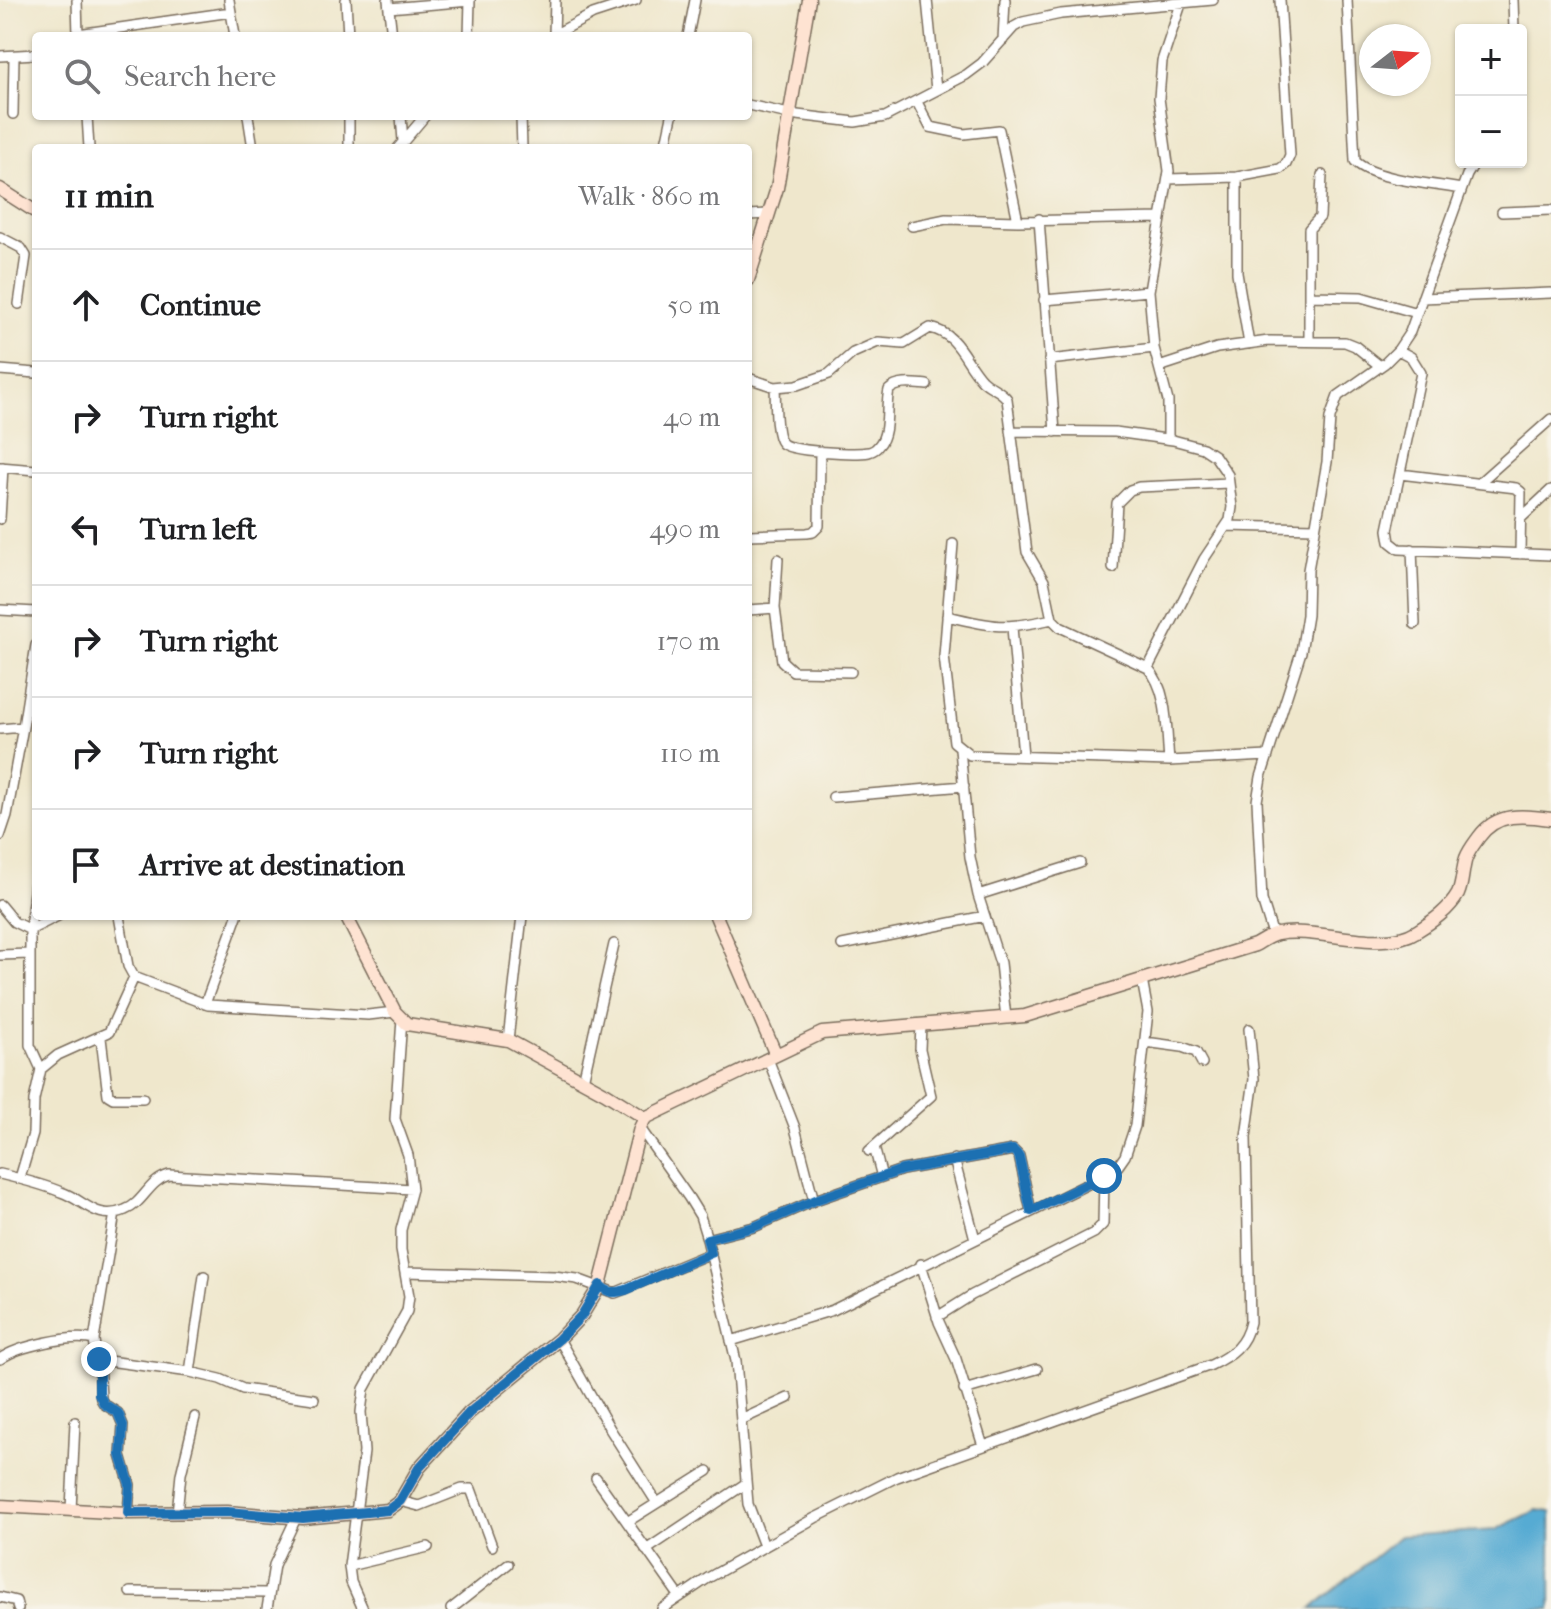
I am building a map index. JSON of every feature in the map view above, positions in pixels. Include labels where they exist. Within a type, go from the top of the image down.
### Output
[{"type":"main road","points":[[752,267],[777,188],[809,0]]},
{"type":"main road","points":[[0,189],[32,209]]},
{"type":"main road","points":[[0,1506],[128,1513],[259,1513],[296,1518],[388,1510],[400,1501],[419,1468],[469,1413],[559,1339],[582,1315],[600,1285],[642,1123],[822,1033],[1025,1016],[1255,945],[1273,935],[1292,932],[1376,939],[1413,934],[1440,915],[1453,901],[1460,890],[1467,855],[1484,829],[1494,821],[1512,816],[1551,819]]},
{"type":"main road","points":[[348,920],[399,1016],[407,1024],[508,1040],[583,1081],[642,1123]]},
{"type":"main road","points":[[718,920],[772,1057]]},
{"type":"street","points":[[77,0],[78,32]]},
{"type":"street","points":[[229,0],[234,32]]},
{"type":"street","points":[[346,0],[348,32]]},
{"type":"street","points":[[392,32],[388,4],[470,0],[469,32]]},
{"type":"street","points":[[553,32],[555,0]]},
{"type":"street","points":[[689,32],[695,0]]},
{"type":"street","points":[[927,0],[936,90]]},
{"type":"street","points":[[1003,40],[1005,0]]},
{"type":"street","points":[[752,106],[855,122],[885,117],[966,75],[982,63],[1014,27],[1036,18],[1115,5],[1213,0]]},
{"type":"street","points":[[1168,179],[1237,177],[1280,169],[1286,164],[1290,155],[1280,0]]},
{"type":"street","points":[[1347,0],[1355,161],[1378,173],[1462,189]]},
{"type":"street","points":[[1513,0],[1514,24]]},
{"type":"street","points":[[559,32],[593,14],[632,1]]},
{"type":"street","points":[[1168,439],[1168,401],[1154,348],[1149,291],[1169,171],[1159,98],[1162,61],[1181,4]]},
{"type":"street","points":[[98,32],[231,12]]},
{"type":"street","points":[[0,56],[32,54]]},
{"type":"street","points":[[13,114],[14,56]]},
{"type":"street","points":[[917,102],[930,127],[964,134],[999,130],[1018,221]]},
{"type":"street","points":[[87,120],[89,144]]},
{"type":"street","points":[[249,120],[252,144]]},
{"type":"street","points":[[349,120],[349,144]]},
{"type":"street","points":[[401,120],[401,144]]},
{"type":"street","points":[[402,144],[422,120]]},
{"type":"street","points":[[521,120],[522,144]]},
{"type":"street","points":[[666,144],[671,120]]},
{"type":"street","points":[[1273,935],[1262,900],[1257,823],[1261,777],[1301,652],[1307,615],[1308,570],[1327,462],[1330,418],[1338,396],[1398,350],[1410,332],[1472,168]]},
{"type":"street","points":[[1309,341],[1309,229],[1320,217],[1322,175]]},
{"type":"street","points":[[1237,177],[1237,273],[1249,344]]},
{"type":"street","points":[[1502,212],[1551,210]]},
{"type":"street","points":[[752,215],[769,214]]},
{"type":"street","points":[[912,226],[946,219],[1161,218]]},
{"type":"street","points":[[1039,219],[1055,432]]},
{"type":"street","points":[[0,237],[21,248],[26,256],[19,304]]},
{"type":"street","points":[[1044,300],[1149,291]]},
{"type":"street","points":[[1422,298],[1551,293]]},
{"type":"street","points":[[1309,296],[1361,297],[1417,313]]},
{"type":"street","points":[[752,379],[775,387],[816,380],[829,374],[853,353],[878,342],[904,344],[930,328],[941,330],[957,343],[982,380],[1003,392],[1007,399],[1027,552],[1044,581],[1052,619],[1060,627],[1148,668],[1154,675],[1162,692],[1169,761]]},
{"type":"street","points":[[1159,367],[1217,348],[1269,341],[1345,342],[1380,366]]},
{"type":"street","points":[[1049,360],[1154,348]]},
{"type":"street","points":[[1398,350],[1411,357],[1421,373],[1388,538],[1399,549],[1551,555]]},
{"type":"street","points":[[0,370],[32,373]]},
{"type":"street","points":[[775,387],[778,435],[782,443],[788,447],[820,451],[870,452],[878,448],[884,439],[889,390],[903,384],[927,385]]},
{"type":"street","points":[[1479,483],[1551,419]]},
{"type":"street","points":[[1011,431],[1115,432],[1168,439],[1203,448],[1215,456],[1228,475],[1232,507],[1226,526],[1204,559],[1148,668]]},
{"type":"street","points":[[752,535],[807,533],[819,526],[820,451]]},
{"type":"street","points":[[0,519],[2,467],[32,470]]},
{"type":"street","points":[[1400,474],[1516,488],[1521,492],[1520,554]]},
{"type":"street","points":[[1113,568],[1117,503],[1122,496],[1139,487],[1229,483]]},
{"type":"street","points":[[1520,519],[1551,490]]},
{"type":"street","points":[[1226,526],[1315,528]]},
{"type":"street","points":[[953,544],[944,656],[951,726],[954,742],[960,749],[970,755],[1169,761],[1268,756]]},
{"type":"street","points":[[1412,549],[1415,624]]},
{"type":"street","points":[[778,559],[775,608],[782,661],[793,671],[851,672]]},
{"type":"street","points":[[752,610],[775,608]]},
{"type":"street","points":[[0,610],[32,612]]},
{"type":"street","points":[[947,616],[995,628],[1052,619]]},
{"type":"street","points":[[1012,627],[1023,756]]},
{"type":"street","points":[[0,836],[32,670]]},
{"type":"street","points":[[0,729],[23,727]]},
{"type":"street","points":[[960,749],[970,857],[978,895],[1000,963],[1006,1018]]},
{"type":"street","points":[[833,797],[964,786]]},
{"type":"street","points":[[0,802],[10,795]]},
{"type":"street","points":[[978,895],[1080,863]]},
{"type":"street","points":[[0,905],[14,922],[30,930]]},
{"type":"street","points":[[20,1178],[33,1134],[34,1100],[41,1069],[30,1045],[32,911]]},
{"type":"street","points":[[842,945],[985,916]]},
{"type":"street","points":[[30,930],[50,920]]},
{"type":"street","points":[[120,920],[128,966],[134,977],[205,1004],[399,1016],[395,1119],[408,1155],[412,1189],[401,1230],[401,1250],[409,1296],[407,1311],[364,1389],[361,1412],[364,1452],[349,1566],[351,1582],[363,1609]]},
{"type":"street","points":[[205,1004],[236,920]]},
{"type":"street","points":[[508,1040],[522,920]]},
{"type":"street","points":[[583,1081],[614,944]]},
{"type":"street","points":[[0,955],[30,954]]},
{"type":"street","points":[[41,1069],[58,1055],[101,1038],[112,1027],[134,977]]},
{"type":"street","points":[[731,1341],[833,1310],[1104,1176],[1118,1166],[1125,1156],[1135,1126],[1148,1012],[1142,980]]},
{"type":"street","points":[[882,1177],[872,1149],[931,1096],[920,1049],[921,1025]]},
{"type":"street","points":[[662,1609],[764,1546],[897,1477],[1211,1365],[1240,1346],[1247,1338],[1250,1322],[1246,1137],[1254,1079],[1249,1029]]},
{"type":"street","points":[[101,1038],[108,1095],[113,1098],[143,1098]]},
{"type":"street","points":[[1145,1042],[1196,1052],[1202,1063]]},
{"type":"street","points":[[772,1057],[814,1201]]},
{"type":"street","points":[[642,1123],[700,1216],[707,1239],[736,1361],[748,1504],[764,1546]]},
{"type":"street","points":[[707,1239],[754,1227],[882,1177],[954,1159],[1013,1150],[1019,1156],[1031,1211]]},
{"type":"street","points":[[954,1159],[975,1239]]},
{"type":"street","points":[[0,1174],[70,1195],[92,1210],[115,1213],[134,1206],[151,1184],[169,1175],[412,1189]]},
{"type":"street","points":[[937,1317],[972,1295],[1094,1233],[1103,1224],[1104,1176]]},
{"type":"street","points":[[115,1213],[94,1340],[99,1359],[99,1394],[104,1404],[118,1413],[123,1425],[120,1447],[129,1477],[128,1513]]},
{"type":"street","points":[[405,1272],[554,1276],[600,1285],[606,1291],[615,1293],[711,1253]]},
{"type":"street","points":[[921,1264],[937,1317],[956,1359],[983,1446]]},
{"type":"street","points":[[190,1372],[204,1276]]},
{"type":"street","points":[[559,1339],[599,1405],[603,1418],[657,1503]]},
{"type":"street","points":[[0,1358],[61,1340],[94,1340]]},
{"type":"street","points":[[99,1359],[190,1372],[220,1379],[243,1389],[314,1399]]},
{"type":"street","points":[[964,1390],[1037,1369]]},
{"type":"street","points":[[743,1419],[788,1398]]},
{"type":"street","points":[[177,1513],[181,1474],[195,1417]]},
{"type":"street","points":[[71,1510],[75,1422]]},
{"type":"street","points":[[627,1522],[708,1471]]},
{"type":"street","points":[[596,1478],[680,1597]]},
{"type":"street","points":[[646,1550],[745,1484]]},
{"type":"street","points":[[400,1501],[419,1506],[462,1489],[471,1489],[492,1546]]},
{"type":"street","points":[[267,1609],[274,1565],[296,1518]]},
{"type":"street","points":[[349,1566],[428,1547]]},
{"type":"street","points":[[451,1609],[508,1564]]},
{"type":"street","points":[[130,1592],[269,1593]]},
{"type":"street","points":[[0,1597],[13,1599],[18,1609]]},
{"type":"water","points":[[1537,1510],[1551,1512],[1551,1609],[1311,1609],[1400,1536],[1495,1530]]},
{"type":"route","points":[[99,1359],[99,1394],[104,1404],[118,1413],[123,1425],[120,1447],[130,1485],[128,1513],[227,1512],[303,1518],[388,1510],[400,1501],[419,1468],[469,1413],[559,1339],[582,1315],[600,1285],[606,1291],[615,1293],[626,1290],[711,1253],[707,1239],[754,1227],[818,1199],[902,1170],[937,1162],[1013,1150],[1019,1156],[1028,1186],[1031,1211],[1104,1176]]}]
